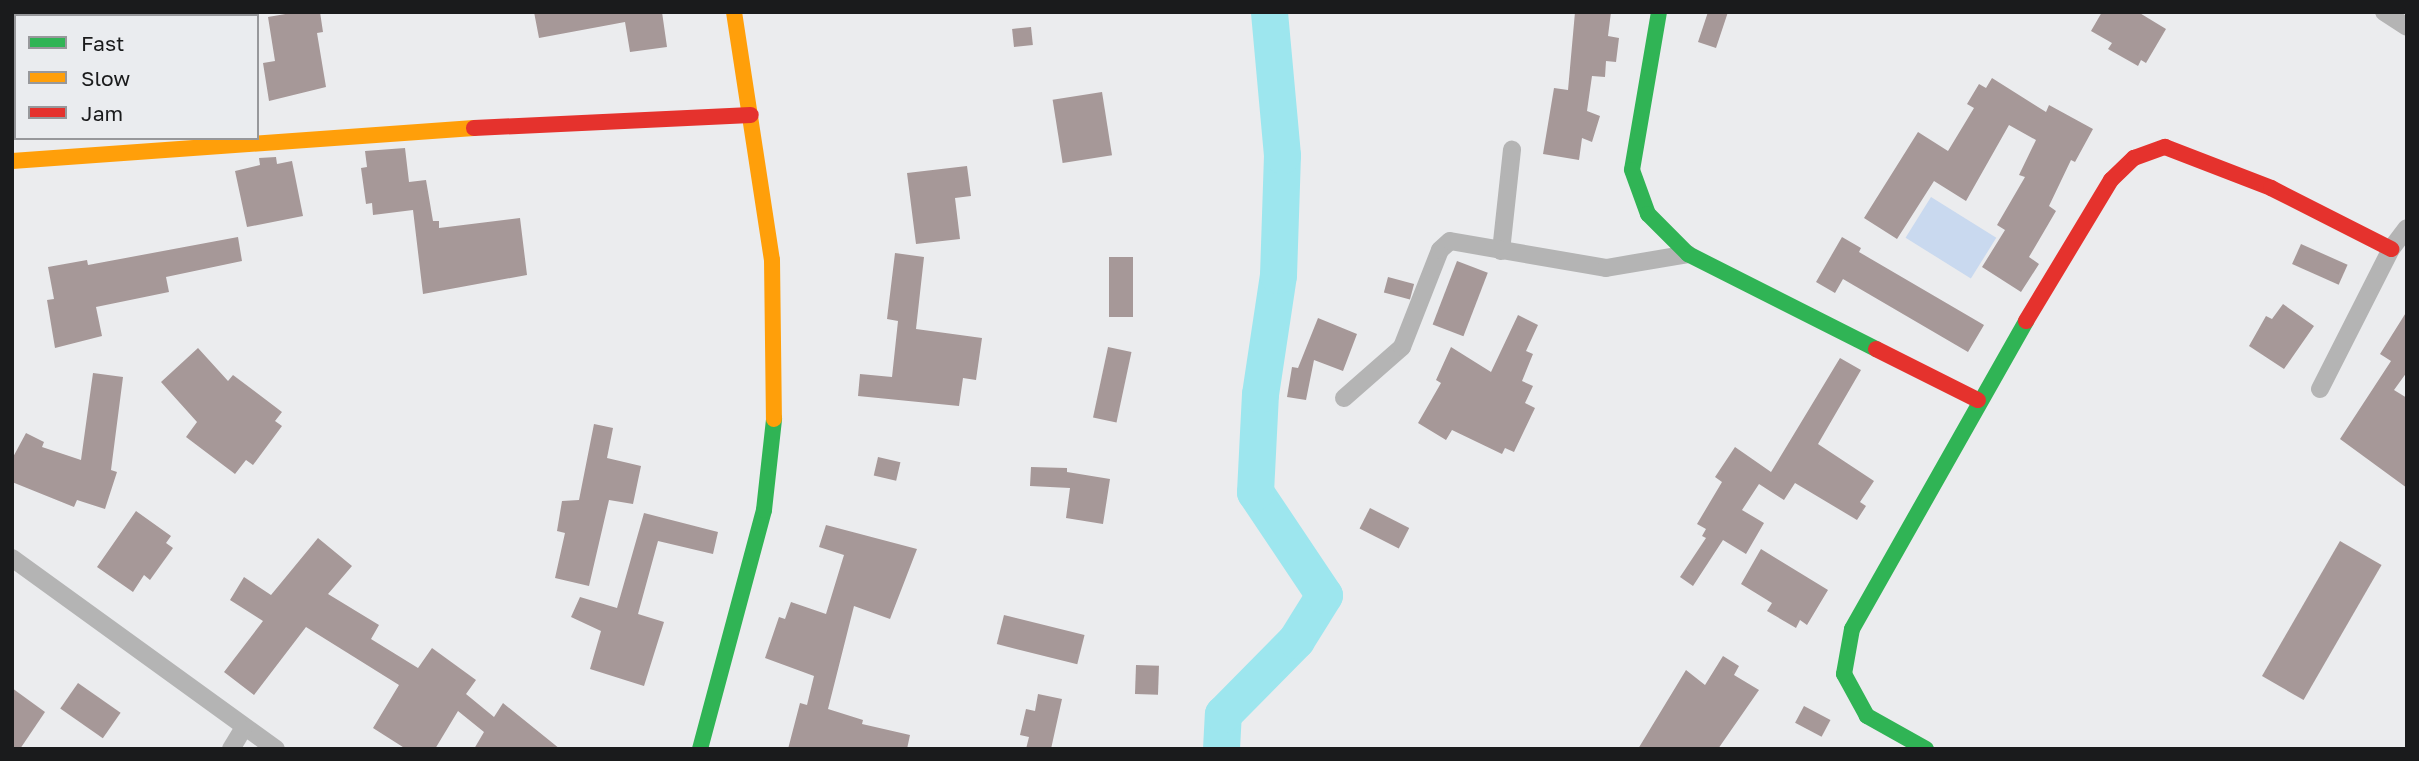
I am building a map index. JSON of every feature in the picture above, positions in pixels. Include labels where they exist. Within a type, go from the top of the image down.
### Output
[{"type":"street","points":[[700,749],[764,510],[774,442],[772,260],[734,12]]},
{"type":"street","points":[[1659,12],[1632,170],[1648,214],[1688,254],[1978,400]]},
{"type":"street","points":[[2384,12],[2407,27]]},
{"type":"street","points":[[12,161],[554,122],[751,115]]},
{"type":"street","points":[[1926,749],[1867,716],[1844,674],[1852,629],[1978,400],[2111,180],[2148,150],[2165,147],[2202,158],[2391,249]]},
{"type":"street","points":[[1501,251],[1512,150]]},
{"type":"street","points":[[2320,389],[2391,249],[2407,229]]},
{"type":"street","points":[[1344,398],[1402,347],[1440,250],[1450,241],[1606,268],[1688,254]]},
{"type":"street","points":[[12,558],[243,729],[276,749]]},
{"type":"street","points":[[231,749],[243,729]]},
{"type":"shaded area","points":[[1931,197],[1996,238],[1971,279],[1906,238]]},
{"type":"building","points":[[297,12],[320,12],[323,32],[317,33],[326,87],[269,101],[263,63],[275,61],[268,17]]},
{"type":"building","points":[[534,12],[662,12],[667,47],[630,52],[625,22],[539,38]]},
{"type":"building","points":[[1575,12],[1611,12],[1608,36],[1619,38],[1616,62],[1606,61],[1605,77],[1592,76],[1587,111],[1600,116],[1592,142],[1582,138],[1579,160],[1543,154],[1554,88],[1568,90]]},
{"type":"building","points":[[1708,12],[1728,12],[1716,48],[1698,42]]},
{"type":"building","points":[[2102,12],[2138,12],[2166,29],[2146,63],[2141,60],[2138,66],[2108,49],[2112,43],[2091,31]]},
{"type":"building","points":[[1031,27],[1033,45],[1014,47],[1012,29]]},
{"type":"building","points":[[1992,78],[2046,112],[2049,105],[2093,129],[2075,162],[2071,160],[2049,206],[2056,211],[2029,257],[2039,264],[2021,292],[1982,267],[2005,230],[1997,225],[2025,177],[2019,175],[2036,140],[2009,125],[1966,201],[1934,181],[1897,239],[1864,218],[1918,132],[1948,151],[1974,108],[1967,104],[1979,84],[1986,88]]},
{"type":"building","points":[[1102,92],[1112,155],[1063,163],[1053,100]]},
{"type":"building","points":[[405,148],[409,182],[426,180],[433,221],[439,221],[439,228],[520,218],[527,275],[423,294],[413,210],[373,215],[372,203],[366,204],[361,168],[367,167],[365,151]]},
{"type":"building","points":[[276,157],[277,164],[292,161],[303,216],[247,227],[235,171],[260,165],[259,158]]},
{"type":"building","points":[[967,166],[971,196],[955,198],[960,239],[916,244],[907,173]]},
{"type":"building","points":[[238,237],[242,261],[166,277],[169,292],[96,307],[102,336],[55,348],[47,300],[54,299],[48,267],[87,260],[88,265]]},
{"type":"building","points":[[1842,237],[1861,248],[1859,252],[1984,325],[1968,352],[1843,279],[1835,293],[1816,282]]},
{"type":"building","points":[[2301,244],[2348,265],[2339,285],[2292,264]]},
{"type":"building","points":[[895,253],[924,257],[916,329],[982,338],[976,380],[963,378],[959,406],[858,396],[860,374],[892,377],[898,321],[887,319]]},
{"type":"building","points":[[1109,257],[1133,257],[1133,317],[1109,317]]},
{"type":"building","points":[[1457,261],[1488,273],[1463,336],[1433,324]]},
{"type":"building","points":[[1388,277],[1414,284],[1410,299],[1384,292]]},
{"type":"building","points":[[2283,304],[2314,326],[2284,369],[2249,346],[2266,316],[2272,319]]},
{"type":"building","points":[[2407,311],[2407,372],[2394,390],[2407,398],[2407,488],[2340,439],[2391,361],[2380,354]]},
{"type":"building","points":[[1518,315],[1538,325],[1526,351],[1533,354],[1522,381],[1533,386],[1525,403],[1535,408],[1514,452],[1505,448],[1502,454],[1452,430],[1446,440],[1418,423],[1441,383],[1436,380],[1451,347],[1491,372]]},
{"type":"building","points":[[1318,318],[1357,334],[1343,371],[1314,360],[1306,400],[1287,397],[1292,367],[1298,368]]},
{"type":"building","points":[[1108,347],[1131,352],[1117,422],[1093,417]]},
{"type":"building","points":[[198,348],[228,381],[233,375],[282,412],[275,421],[282,426],[253,465],[246,460],[235,474],[186,437],[197,422],[161,382]]},
{"type":"building","points":[[1840,358],[1861,370],[1818,444],[1874,481],[1860,502],[1866,506],[1857,520],[1795,483],[1784,500],[1759,484],[1742,510],[1764,523],[1746,554],[1723,540],[1693,586],[1680,577],[1706,538],[1702,536],[1706,529],[1697,524],[1722,482],[1715,477],[1735,447],[1771,472]]},
{"type":"building","points":[[93,373],[123,377],[111,470],[117,472],[105,509],[77,500],[74,507],[12,482],[12,459],[26,433],[44,442],[42,447],[81,460]]},
{"type":"building","points":[[594,424],[613,428],[607,458],[641,466],[633,504],[609,500],[589,586],[555,578],[565,533],[557,531],[562,501],[579,500]]},
{"type":"building","points":[[878,457],[900,462],[896,481],[874,476]]},
{"type":"building","points":[[1031,467],[1067,468],[1067,472],[1110,479],[1103,524],[1066,518],[1070,488],[1030,486]]},
{"type":"building","points":[[1370,508],[1409,528],[1399,548],[1360,528]]},
{"type":"building","points":[[136,511],[171,536],[166,543],[173,548],[150,580],[144,575],[133,592],[97,567]]},
{"type":"building","points":[[644,513],[718,532],[713,554],[658,541],[638,614],[664,622],[644,686],[590,669],[601,631],[571,617],[580,597],[617,608]]},
{"type":"building","points":[[826,525],[917,549],[890,619],[854,606],[828,709],[863,720],[862,724],[910,735],[907,749],[788,749],[800,703],[807,705],[814,676],[765,658],[779,617],[785,619],[791,602],[826,614],[844,555],[819,547]]},
{"type":"building","points":[[318,538],[352,566],[328,594],[379,625],[371,639],[418,668],[432,648],[476,680],[466,694],[494,717],[503,703],[560,749],[474,749],[484,732],[458,711],[435,749],[406,749],[373,728],[399,685],[306,627],[254,695],[224,672],[263,621],[230,600],[244,577],[271,595]]},
{"type":"building","points":[[2340,541],[2382,565],[2304,700],[2262,676]]},
{"type":"building","points":[[1761,549],[1828,590],[1807,625],[1800,620],[1796,628],[1767,611],[1772,603],[1741,584]]},
{"type":"building","points":[[1004,615],[1085,635],[1077,664],[997,644]]},
{"type":"building","points":[[1723,656],[1739,666],[1734,675],[1759,690],[1718,749],[1638,749],[1686,670],[1705,685]]},
{"type":"building","points":[[1136,665],[1159,666],[1158,695],[1135,694]]},
{"type":"building","points":[[78,683],[121,713],[103,738],[60,708]]},
{"type":"building","points":[[12,688],[45,712],[20,749],[12,749]]},
{"type":"building","points":[[1038,694],[1062,699],[1051,749],[1026,749],[1029,737],[1020,735],[1026,709],[1035,711]]},
{"type":"building","points":[[1804,706],[1830,720],[1822,737],[1795,723]]},
{"type":"waterway","points":[[1221,749],[1223,714],[1296,640],[1324,595],[1255,492],[1260,394],[1278,275],[1282,155],[1269,12]]},
{"type":"traffic: fast","points":[[1659,12],[1632,170],[1648,214],[1688,254],[1876,349]]},
{"type":"traffic: fast","points":[[1926,749],[1867,716],[1844,674],[1852,629],[2026,321]]},
{"type":"traffic: fast","points":[[700,749],[764,510],[774,419]]},
{"type":"traffic: slow","points":[[734,12],[772,260],[774,419]]},
{"type":"traffic: slow","points":[[12,161],[474,128]]},
{"type":"traffic: jam","points":[[474,128],[751,115]]},
{"type":"traffic: jam","points":[[2026,321],[2111,180],[2134,158],[2165,147],[2271,188],[2391,249]]},
{"type":"traffic: jam","points":[[1876,349],[1978,400]]}]
